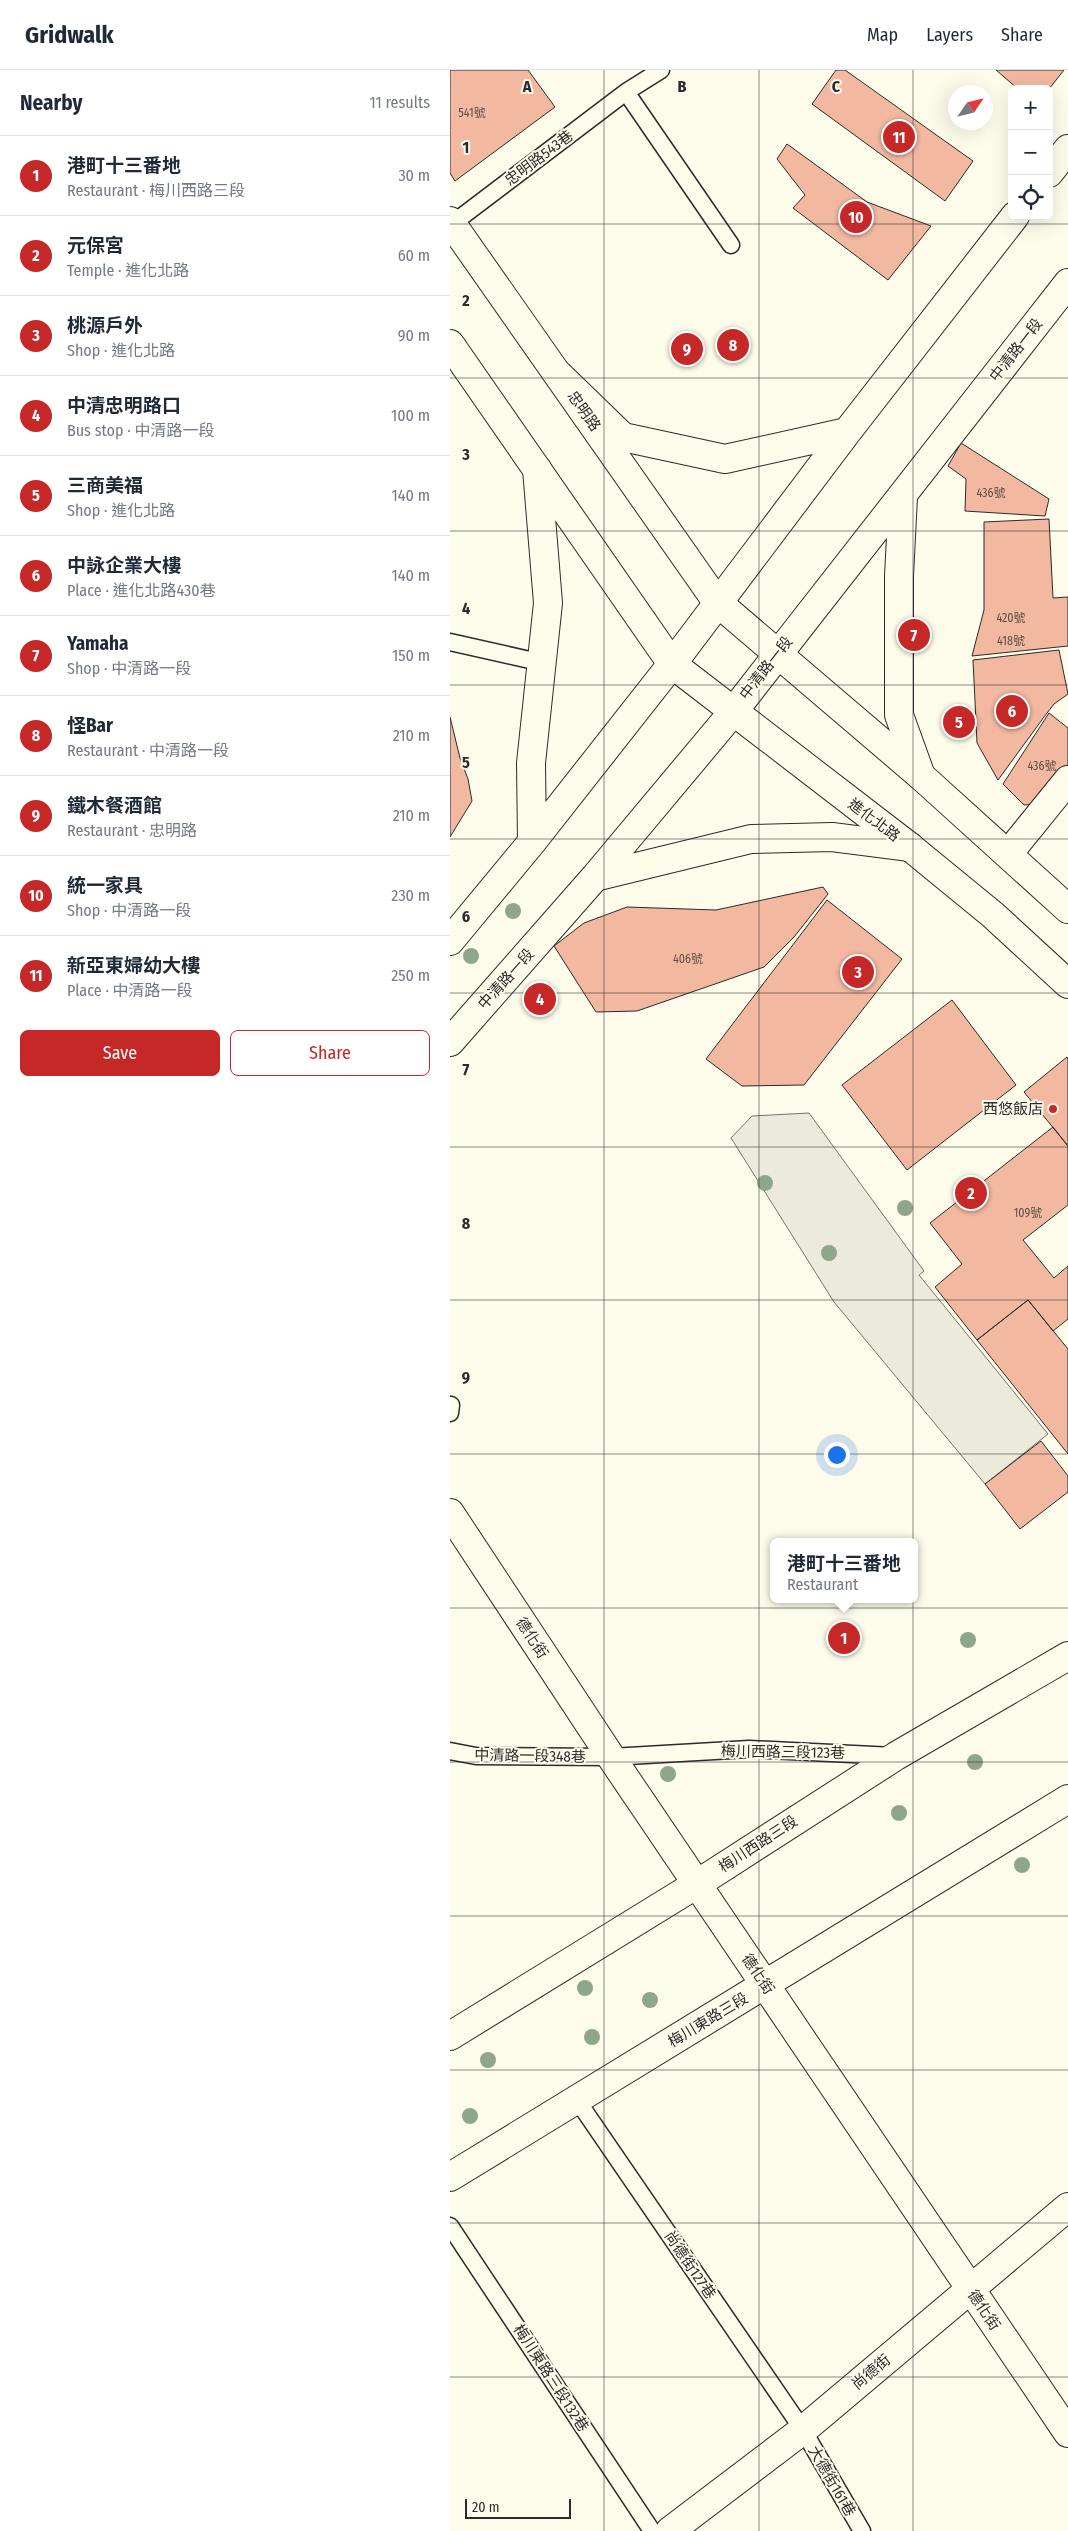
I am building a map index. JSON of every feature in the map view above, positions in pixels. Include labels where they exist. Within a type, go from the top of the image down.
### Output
[{"type":"main road","points":[[1053,167],[1068,148]]},
{"type":"main road","points":[[450,941],[532,842],[672,664],[847,432],[1012,220]]},
{"type":"main road","name":"忠明路","points":[[451,223],[717,602]]},
{"type":"main road","name":"中清路一段","points":[[450,1042],[595,877],[733,712],[777,653],[903,497],[1068,283]]},
{"type":"main road","points":[[450,344],[672,664]]},
{"type":"main road","points":[[558,375],[623,437],[725,459],[847,432]]},
{"type":"main road","points":[[532,842],[531,763],[544,663],[548,604],[536,469]]},
{"type":"main road","points":[[903,497],[899,576],[899,715],[921,776]]},
{"type":"main road","points":[[717,602],[921,776],[1068,910]]},
{"type":"main road","name":"進化北路","points":[[672,664],[910,847],[993,915],[1068,984]]},
{"type":"main road","points":[[1008,854],[1068,780]]},
{"type":"main road","points":[[595,877],[752,839],[832,837],[910,847]]},
{"type":"main road","name":"德化街","points":[[450,1513],[611,1757],[1068,2433]]},
{"type":"main road","name":"梅川西路三段","points":[[450,2036],[697,1884],[896,1756],[1068,1656]]},
{"type":"main road","name":"梅川東路三段","points":[[450,2177],[766,1986],[1068,1798]]},
{"type":"main road","name":"尚德街","points":[[670,2531],[803,2430],[1068,2207]]},
{"type":"lane","name":"忠明路543巷","points":[[451,223],[626,92],[661,70]]},
{"type":"lane","points":[[626,92],[731,245]]},
{"type":"lane","points":[[450,642],[544,663]]},
{"type":"lane","name":"梅川西路三段123巷","points":[[611,1757],[749,1749],[896,1756]]},
{"type":"lane","name":"中清路一段348巷","points":[[450,1751],[476,1756],[611,1757]]},
{"type":"lane","name":"尚德街127巷","points":[[577,2100],[803,2430]]},
{"type":"lane","name":"梅川東路三段132巷","points":[[450,2226],[652,2531]]},
{"type":"lane","name":"大德街161巷","points":[[803,2430],[862,2531]]},
{"type":"shaded area","points":[[809,1113],[924,1271],[919,1275],[1048,1434],[985,1484],[834,1302],[731,1138],[752,1116]]},
{"type":"building","points":[[450,70],[528,70],[555,107],[455,181],[450,173]]},
{"type":"building","points":[[836,70],[845,70],[973,161],[945,201],[812,104]]},
{"type":"building","points":[[996,70],[1064,70],[1052,85],[1013,85]]},
{"type":"building","points":[[787,144],[867,202],[931,226],[888,280],[793,208],[805,195],[777,159]]},
{"type":"building","points":[[961,443],[1049,499],[1045,516],[965,511],[966,479],[948,466]]},
{"type":"building","points":[[1049,519],[1053,598],[1068,597],[1068,646],[972,656],[984,610],[984,522]]},
{"type":"building","points":[[1059,650],[1068,694],[1054,704],[998,780],[977,743],[973,660]]},
{"type":"building","points":[[1049,713],[1068,728],[1068,777],[1037,804],[1024,805],[1003,784]]},
{"type":"building","points":[[450,717],[460,758],[468,779],[472,801],[450,837]]},
{"type":"building","points":[[823,887],[828,894],[794,937],[764,967],[637,1011],[596,1012],[554,946],[584,923],[627,907],[716,910]]},
{"type":"building","points":[[827,900],[902,959],[804,1085],[742,1086],[706,1059]]},
{"type":"building","points":[[952,1000],[1016,1085],[907,1170],[842,1085]]},
{"type":"building","name":"西悠飯店","points":[[1067,1057],[1068,1059],[1068,1146],[1024,1092]]},
{"type":"building","points":[[1053,1127],[1068,1146],[1068,1205],[1023,1240],[1054,1278],[1068,1266],[1068,1319],[1053,1331],[1028,1300],[977,1340],[935,1287],[962,1264],[930,1223]]},
{"type":"building","points":[[1028,1300],[1068,1349],[1068,1454],[977,1340]]},
{"type":"building","points":[[1041,1441],[1068,1476],[1068,1492],[1020,1529],[985,1484]]},
{"type":"place","name":"新亞東婦幼大樓","points":[[899,137]]},
{"type":"place","name":"統一家具","points":[[856,217]]},
{"type":"place","name":"怪Bar","points":[[733,345]]},
{"type":"place","name":"鐵木餐酒館","points":[[687,349]]},
{"type":"place","name":"Yamaha","points":[[914,635]]},
{"type":"place","name":"中詠企業大樓","points":[[1012,711]]},
{"type":"place","name":"三商美福","points":[[959,722]]},
{"type":"place","name":"桃源戶外","points":[[858,972]]},
{"type":"place","name":"中清忠明路口","points":[[540,999]]},
{"type":"place","name":"西悠飯店","points":[[1053,1109]]},
{"type":"place","name":"元保宮","points":[[971,1193]]},
{"type":"place","name":"港町十三番地","points":[[844,1638]]}]
